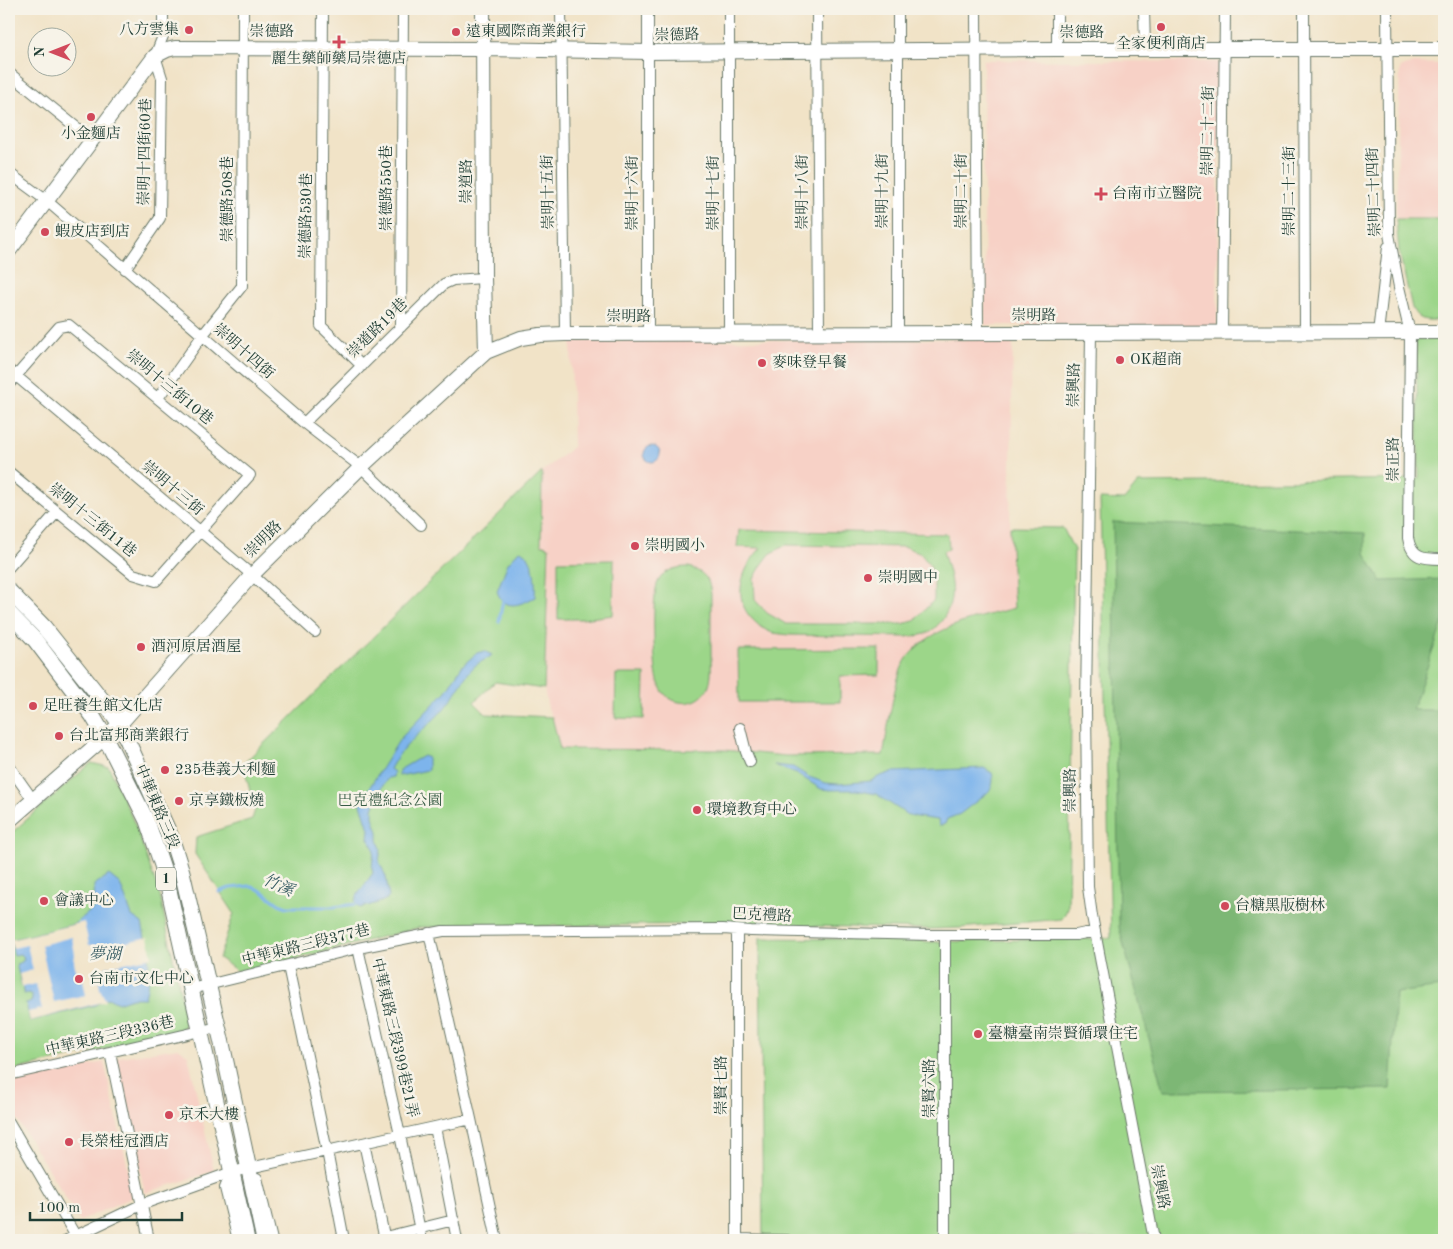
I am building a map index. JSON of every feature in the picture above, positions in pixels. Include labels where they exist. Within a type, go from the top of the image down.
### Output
[{"type":"main road","name":"中華東路三段","points":[[9,591],[44,627],[120,724],[171,837],[182,872],[248,1168],[266,1239]]},
{"type":"main road","name":"中華東路三段","points":[[9,613],[40,648],[92,715],[147,821],[156,844],[166,877],[247,1240]]},
{"type":"street","points":[[9,251],[155,56],[163,36],[163,9]]},
{"type":"street","name":"崇德路508巷","points":[[158,398],[202,336],[242,286],[243,9]]},
{"type":"street","name":"崇德路530巷","points":[[323,9],[320,326],[362,366]]},
{"type":"street","name":"崇德路550巷","points":[[401,327],[403,9]]},
{"type":"street","name":"崇道路","points":[[483,9],[486,352]]},
{"type":"street","name":"崇明十五街","points":[[561,9],[565,334]]},
{"type":"street","name":"崇明十六街","points":[[648,9],[648,333]]},
{"type":"street","name":"崇明十七街","points":[[729,9],[729,334]]},
{"type":"street","name":"崇明十八街","points":[[817,9],[819,333]]},
{"type":"street","name":"崇明十九街","points":[[898,9],[898,333]]},
{"type":"street","name":"崇明二十街","points":[[976,9],[978,332]]},
{"type":"street","points":[[1057,9],[1057,49]]},
{"type":"street","points":[[1144,9],[1145,49]]},
{"type":"street","name":"崇明二十二街","points":[[1222,334],[1225,9]]},
{"type":"street","name":"崇明二十三街","points":[[1304,9],[1305,333]]},
{"type":"street","name":"崇明二十四街","points":[[1387,9],[1389,234],[1410,333]]},
{"type":"street","name":"崇德路","points":[[155,56],[176,48],[483,49],[648,52],[1224,48],[1444,49]]},
{"type":"street","name":"崇明十四街60巷","points":[[125,269],[160,218],[162,78],[155,56]]},
{"type":"street","points":[[9,73],[92,140]]},
{"type":"street","name":"崇明十四街","points":[[9,173],[47,201],[304,423],[361,467],[421,525]]},
{"type":"street","points":[[1378,333],[1389,234]]},
{"type":"street","name":"崇道路19巷","points":[[304,423],[448,282],[484,278]]},
{"type":"street","name":"崇明十三街10巷","points":[[11,377],[59,327],[69,325],[250,475],[200,532]]},
{"type":"street","name":"崇明路","points":[[9,821],[120,724],[252,575],[361,467],[486,352],[521,338],[565,334],[648,333],[978,332],[1222,334],[1444,332]]},
{"type":"street","name":"崇興路","points":[[1091,333],[1086,787],[1088,886],[1154,1240]]},
{"type":"street","name":"崇正路","points":[[1410,333],[1410,546],[1414,554],[1422,558],[1444,559]]},
{"type":"street","name":"崇明十三街","points":[[11,377],[252,575],[315,632]]},
{"type":"street","name":"崇明十三街11巷","points":[[9,472],[133,574],[156,581],[200,532]]},
{"type":"street","points":[[9,567],[57,512]]},
{"type":"street","points":[[740,728],[750,762]]},
{"type":"street","points":[[9,766],[34,800]]},
{"type":"street","name":"巴克禮路","points":[[429,933],[454,930],[713,929],[945,935],[1076,935],[1095,931]]},
{"type":"street","name":"崇賢七路","points":[[737,930],[737,1240]]},
{"type":"street","points":[[429,933],[497,1240]]},
{"type":"street","name":"中華東路三段377巷","points":[[191,990],[358,948],[429,933]]},
{"type":"street","name":"崇賢六路","points":[[944,1240],[945,935]]},
{"type":"street","name":"中華東路三段399巷21弄","points":[[358,948],[422,1240]]},
{"type":"street","points":[[288,966],[344,1240]]},
{"type":"street","name":"中華東路三段336巷","points":[[9,1075],[218,1027]]},
{"type":"street","points":[[110,1052],[149,1240]]},
{"type":"street","points":[[9,1122],[74,1239],[143,1204],[232,1172],[471,1119]]},
{"type":"street","points":[[435,1127],[457,1240]]},
{"type":"street","points":[[364,1143],[385,1238],[420,1227],[454,1220]]},
{"type":"street","points":[[232,1172],[225,1188],[238,1240]]},
{"type":"street","points":[[737,1240],[787,1240]]},
{"type":"shaded area","name":"台南市立醫院","points":[[983,60],[1219,62],[1217,326],[985,325]]},
{"type":"shaded area","points":[[1413,63],[1444,64],[1444,219],[1396,219],[1400,68]]},
{"type":"shaded area","name":"崇明國中","points":[[1013,339],[1010,527],[1014,608],[883,755],[786,756],[724,750],[560,749],[544,689],[549,547],[541,545],[542,472],[573,447],[571,341]]},
{"type":"shaded area","points":[[178,1048],[188,1055],[214,1171],[145,1193],[114,1058]]},
{"type":"shaded area","points":[[104,1062],[134,1196],[80,1221],[9,1106],[9,1084]]},
{"type":"green space","points":[[1396,219],[1444,219],[1444,320],[1425,320],[1418,316],[1412,308],[1399,251]]},
{"type":"green space","points":[[1444,337],[1444,1240],[763,1240],[760,938],[916,940],[930,942],[1111,938],[1100,499],[1124,500],[1138,483],[1419,479],[1416,338]]},
{"type":"green space","name":"巴克禮紀念公園","points":[[542,472],[541,544],[549,547],[544,689],[495,682],[474,702],[486,714],[552,717],[560,749],[724,750],[786,756],[883,755],[896,684],[903,665],[912,652],[923,642],[952,626],[1014,608],[1010,527],[1063,528],[1074,550],[1068,908],[1062,919],[931,929],[732,924],[421,927],[240,973],[219,958],[234,913],[195,854],[196,837],[252,819],[255,810],[243,764]]},
{"type":"green space","points":[[1113,522],[1365,533],[1365,553],[1381,581],[1444,579],[1444,619],[1412,710],[1444,710],[1444,973],[1441,987],[1396,993],[1390,1089],[1163,1091],[1119,927]]},
{"type":"green space","points":[[739,530],[948,534],[949,549],[943,551],[951,585],[948,610],[935,628],[925,634],[906,637],[789,635],[773,633],[753,620],[742,602],[741,593],[744,574],[761,548],[737,547]],"holes":[[[786,545],[906,547],[921,554],[931,567],[934,586],[934,600],[914,621],[902,624],[786,624],[767,613],[755,600],[754,579],[761,566],[770,554]]]},
{"type":"green space","points":[[614,560],[613,615],[582,619],[558,619],[558,561]]},
{"type":"green space","points":[[689,567],[705,576],[710,588],[711,670],[710,682],[703,695],[697,700],[683,703],[669,698],[663,692],[658,682],[654,652],[654,610],[656,586],[662,576],[672,569]]},
{"type":"green space","points":[[879,649],[879,675],[840,676],[840,702],[739,702],[738,650]]},
{"type":"green space","points":[[616,674],[645,674],[644,719],[615,718]]},
{"type":"green space","points":[[91,763],[109,767],[137,829],[160,896],[186,1020],[184,1027],[177,1033],[9,1071],[9,835]]},
{"type":"water","points":[[652,446],[660,454],[652,462],[644,454]]},
{"type":"water","points":[[520,550],[529,558],[534,570],[535,597],[513,605],[504,602],[497,591],[508,563]]},
{"type":"water","points":[[484,651],[492,655],[473,668],[442,711],[401,752],[390,769],[394,772],[393,777],[388,778],[378,793],[373,809],[373,817],[381,849],[379,861],[386,877],[389,897],[360,908],[355,901],[373,873],[374,849],[368,838],[369,829],[361,801],[400,739],[446,691],[462,666],[477,653]]},
{"type":"water","points":[[423,756],[428,758],[428,770],[399,776],[399,770]]},
{"type":"water","points":[[774,765],[793,767],[809,777],[826,783],[839,784],[871,781],[892,772],[984,768],[992,773],[993,781],[991,789],[987,793],[960,814],[947,819],[945,824],[939,826],[938,820],[906,814],[876,794],[856,790],[821,789],[799,775]]},
{"type":"water","name":"夢湖","points":[[109,875],[120,884],[132,916],[142,923],[148,960],[145,998],[132,998],[118,1003],[108,998],[95,1005],[30,1021],[26,1003],[31,1002],[32,995],[24,994],[16,964],[24,959],[20,954],[14,955],[10,940],[75,924],[95,907],[94,885]]},
{"type":"pier","points":[[84,922],[89,945],[96,945],[102,948],[148,937],[152,957],[106,967],[98,976],[100,989],[106,1001],[30,1021],[28,1012],[42,1009],[36,984],[22,987],[19,974],[33,970],[27,945],[13,948],[10,940]],"holes":[[[72,937],[76,971],[82,975],[86,995],[54,1002],[41,945]]]},
{"type":"waterway","points":[[499,622],[503,600]]},
{"type":"waterway","name":"竹溪","points":[[219,892],[230,888],[249,886],[260,890],[279,904],[287,907],[333,907],[357,904]]},
{"type":"place","name":"全家便利商店","points":[[1161,27]]},
{"type":"place","name":"八方雲集","points":[[189,30]]},
{"type":"place","name":"遠東國際商業銀行","points":[[456,32]]},
{"type":"place","name":"麗生藥師藥局崇德店","points":[[339,42]]},
{"type":"place","name":"小金麵店","points":[[91,117]]},
{"type":"place","name":"台南市立醫院","points":[[1101,194]]},
{"type":"place","name":"蝦皮店到店","points":[[45,232]]},
{"type":"place","name":"OK超商","points":[[1120,360]]},
{"type":"place","name":"麥味登早餐","points":[[762,363]]},
{"type":"place","name":"崇明國小","points":[[635,546]]},
{"type":"place","name":"崇明國中","points":[[868,578]]},
{"type":"place","name":"酒河原居酒屋","points":[[141,647]]},
{"type":"place","name":"足旺養生館文化店","points":[[33,706]]},
{"type":"place","name":"台北富邦商業銀行","points":[[59,736]]},
{"type":"place","name":"235巷義大利麵","points":[[165,770]]},
{"type":"place","name":"京享鐵板燒","points":[[179,801]]},
{"type":"place","name":"環境教育中心","points":[[697,810]]},
{"type":"place","name":"會議中心","points":[[44,901]]},
{"type":"place","name":"台糖黑版樹林","points":[[1225,906]]},
{"type":"place","name":"台南市文化中心","points":[[79,979]]},
{"type":"place","name":"臺糖臺南崇賢循環住宅","points":[[978,1034]]},
{"type":"place","name":"京禾大樓","points":[[169,1115]]},
{"type":"place","name":"長榮桂冠酒店","points":[[69,1142]]}]
